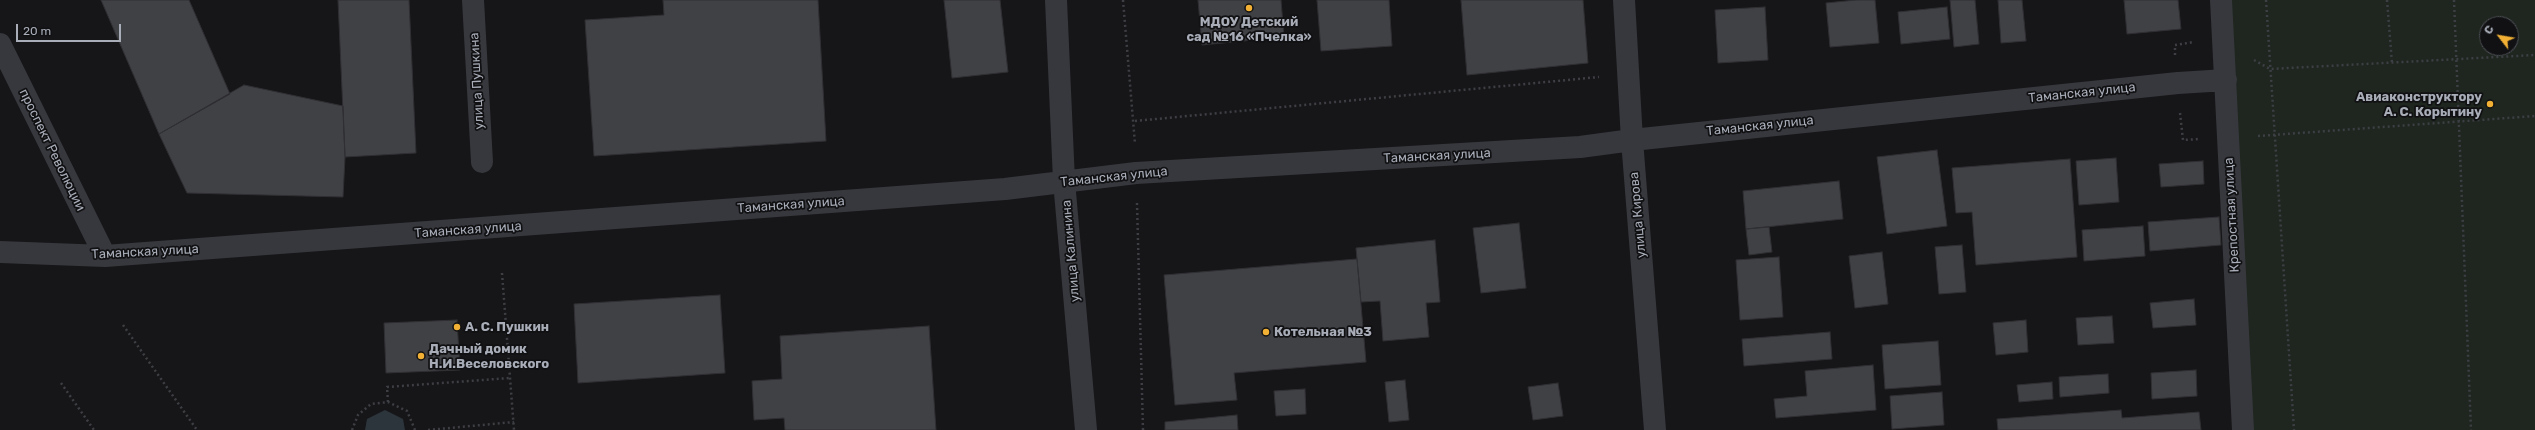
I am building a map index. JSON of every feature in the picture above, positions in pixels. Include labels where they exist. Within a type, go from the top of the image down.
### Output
[{"type":"street","name":"улица Пушкина","points":[[473,0],[482,162]]},
{"type":"street","name":"улица Калинина","points":[[1056,0],[1064,181],[1086,430]]},
{"type":"street","name":"улица Кирова","points":[[1624,0],[1632,140],[1655,430]]},
{"type":"street","name":"Крепостная улица","points":[[2221,0],[2243,430]]},
{"type":"street","name":"проспект Революции","points":[[0,44],[105,256]]},
{"type":"street","name":"Таманская улица","points":[[0,252],[105,256],[1005,189],[1136,173],[1580,147],[1632,140],[2178,83],[2226,80]]},
{"type":"path","points":[[1123,0],[1134,121],[1143,430]]},
{"type":"path","points":[[2266,0],[2294,430]]},
{"type":"path","points":[[2387,0],[2392,63]]},
{"type":"path","points":[[2454,0],[2458,60],[2458,123],[2471,430]]},
{"type":"path","points":[[2535,55],[2270,69],[2224,43],[2202,41],[2175,45],[2183,140],[2458,123],[2535,116]]},
{"type":"path","points":[[1134,121],[1600,77]]},
{"type":"path","points":[[502,273],[514,430]]},
{"type":"path","points":[[123,325],[197,430]]},
{"type":"path","points":[[388,402],[387,387],[510,378]]},
{"type":"path","points":[[60,383],[94,430]]},
{"type":"path","points":[[352,430],[358,415],[371,404],[388,402],[407,412],[416,430]]},
{"type":"path","points":[[428,430],[514,422]]},
{"type":"shaded area","points":[[2229,0],[2535,0],[2535,430],[2253,430]]},
{"type":"shaded area","points":[[385,410],[403,419],[405,430],[365,430],[367,419]]},
{"type":"building","points":[[101,0],[189,0],[230,94],[159,134]]},
{"type":"building","points":[[338,0],[409,0],[416,153],[345,157]]},
{"type":"building","points":[[663,0],[818,0],[826,141],[594,156],[585,20],[664,15]]},
{"type":"building","points":[[944,0],[1000,0],[1008,72],[952,78]]},
{"type":"building","name":"МДОУ Детский сад №16 «Пчелка»","points":[[1198,0],[1281,0],[1284,37],[1202,45]]},
{"type":"building","points":[[1317,0],[1389,0],[1392,46],[1321,51]]},
{"type":"building","points":[[1461,0],[1583,0],[1588,63],[1467,75]]},
{"type":"building","points":[[1875,0],[1879,43],[1830,47],[1826,3]]},
{"type":"building","points":[[1950,0],[1975,0],[1979,44],[1954,47]]},
{"type":"building","points":[[1998,0],[2022,0],[2026,41],[2001,43]]},
{"type":"building","points":[[2124,0],[2178,0],[2181,29],[2127,34]]},
{"type":"building","points":[[1765,7],[1768,60],[1718,63],[1715,10]]},
{"type":"building","points":[[1947,7],[1950,39],[1901,44],[1898,12]]},
{"type":"building","points":[[244,85],[343,106],[345,157],[343,197],[187,193],[159,134]]},
{"type":"building","points":[[1937,150],[1947,226],[1887,234],[1877,157]]},
{"type":"building","points":[[2116,158],[2119,202],[2079,205],[2076,161]]},
{"type":"building","points":[[2070,159],[2077,257],[1976,265],[1972,212],[1956,213],[1952,168]]},
{"type":"building","points":[[2203,161],[2204,184],[2161,187],[2159,164]]},
{"type":"building","points":[[1839,181],[1843,219],[1746,229],[1743,191]]},
{"type":"building","points":[[2219,217],[2221,245],[2150,251],[2148,222]]},
{"type":"building","points":[[1519,223],[1526,288],[1481,293],[1473,228]]},
{"type":"building","points":[[2143,226],[2145,256],[2084,261],[2082,230]]},
{"type":"building","points":[[1769,227],[1772,252],[1749,255],[1746,229]]},
{"type":"building","points":[[1435,240],[1440,302],[1426,303],[1429,337],[1383,341],[1380,301],[1361,302],[1356,248]]},
{"type":"building","points":[[1962,245],[1966,292],[1939,294],[1935,247]]},
{"type":"building","points":[[1882,252],[1888,304],[1855,308],[1849,256]]},
{"type":"building","points":[[1779,257],[1783,317],[1740,320],[1736,260]]},
{"type":"building","name":"Котельная №3","points":[[1357,259],[1366,362],[1234,373],[1237,400],[1175,405],[1164,275]]},
{"type":"building","points":[[720,295],[725,373],[578,383],[574,304]]},
{"type":"building","points":[[2194,299],[2196,325],[2153,328],[2150,303]]},
{"type":"building","points":[[2112,316],[2114,343],[2078,345],[2076,318]]},
{"type":"building","points":[[457,320],[460,370],[386,373],[384,323]]},
{"type":"building","points":[[2026,320],[2028,352],[1996,355],[1993,323]]},
{"type":"building","points":[[929,326],[936,430],[785,430],[784,418],[754,420],[752,381],[782,379],[780,336]]},
{"type":"building","points":[[1830,332],[1832,359],[1744,366],[1742,339]]},
{"type":"building","points":[[1938,341],[1941,385],[1885,389],[1882,345]]},
{"type":"building","points":[[1873,365],[1876,410],[1776,418],[1774,399],[1807,396],[1805,371]]},
{"type":"building","points":[[2196,370],[2197,396],[2152,399],[2151,373]]},
{"type":"building","points":[[2108,374],[2109,393],[2060,397],[2059,377]]},
{"type":"building","points":[[1405,380],[1409,420],[1389,422],[1385,382]]},
{"type":"building","points":[[2052,382],[2053,399],[2019,402],[2017,385]]},
{"type":"building","points":[[1558,383],[1563,416],[1533,420],[1528,387]]},
{"type":"building","points":[[1305,389],[1306,414],[1276,416],[1274,391]]},
{"type":"building","points":[[1942,392],[1944,425],[1892,429],[1890,396]]},
{"type":"building","points":[[2121,410],[2122,418],[2199,412],[2201,430],[1998,430],[1997,419]]},
{"type":"building","points":[[1237,415],[1238,430],[1165,430],[1165,422]]},
{"type":"place","name":"МДОУ Детский сад №16 «Пчелка»","points":[[1249,8]]},
{"type":"place","name":"Авиаконструктору А. С. Корытину","points":[[2490,104]]},
{"type":"place","name":"А. С. Пушкин","points":[[457,327]]},
{"type":"place","name":"Котельная №3","points":[[1266,332]]},
{"type":"place","name":"Дачный домик Н.И.Веселовского","points":[[421,356]]}]
